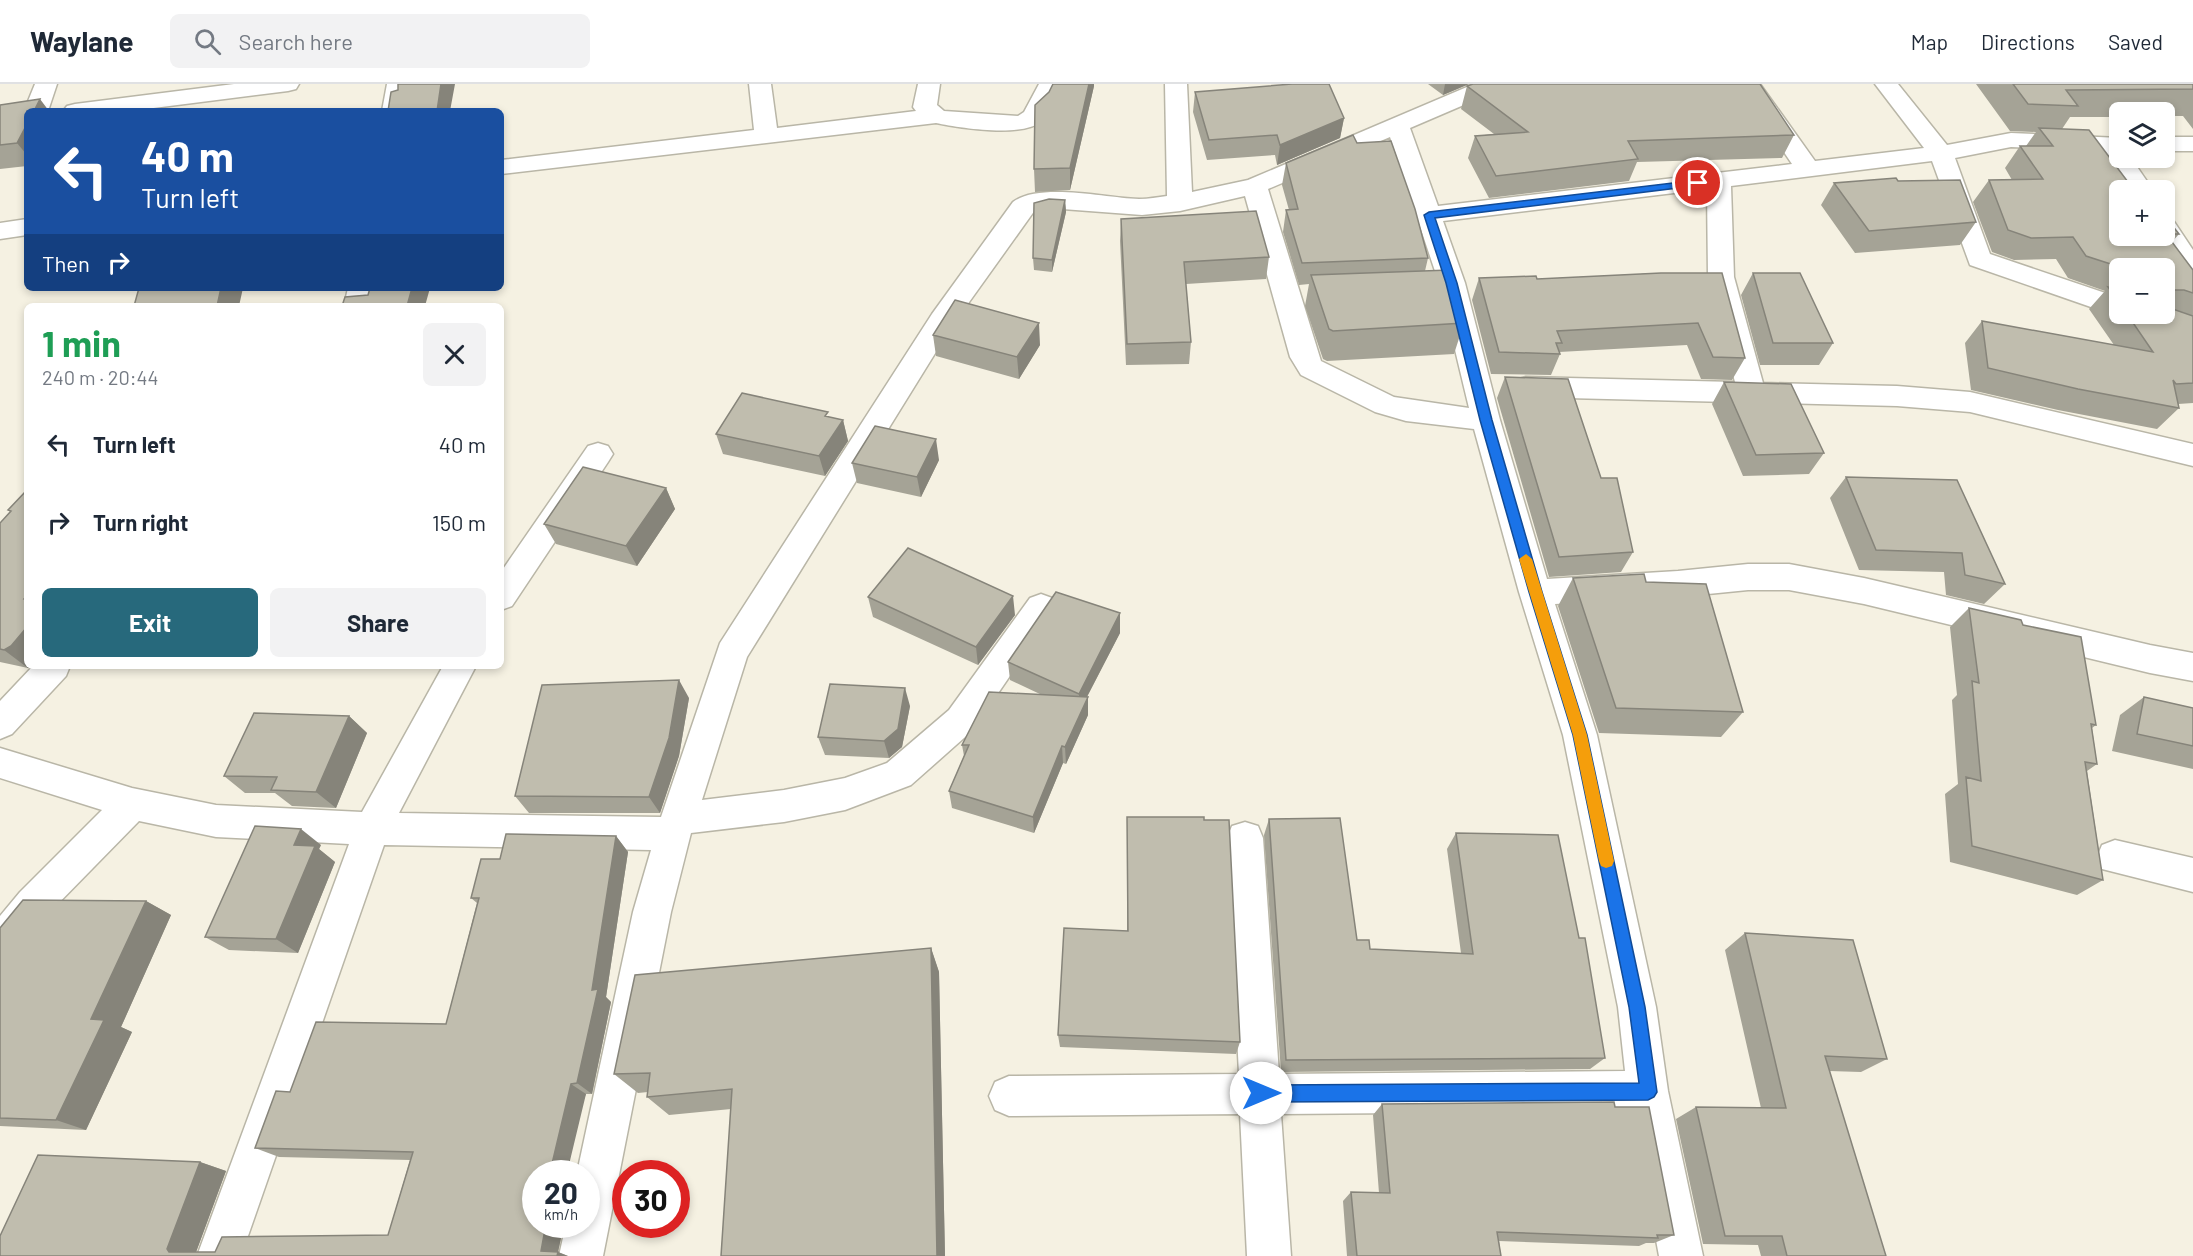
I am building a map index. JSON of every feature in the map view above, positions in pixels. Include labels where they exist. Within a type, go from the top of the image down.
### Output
[{"type":"street","points":[[31,108],[46,84]]},
{"type":"street","points":[[99,108],[288,84]]},
{"type":"street","points":[[394,108],[398,84]]},
{"type":"street","points":[[760,84],[766,136]]},
{"type":"street","points":[[929,84],[925,107],[936,116]]},
{"type":"street","points":[[504,167],[936,116],[955,120],[1022,123],[1034,116],[1050,84]]},
{"type":"street","points":[[1176,84],[1180,203]]},
{"type":"street","points":[[581,1256],[652,912],[675,826],[732,653],[942,320],[1022,208],[1041,201],[1131,207],[1180,203],[1255,186],[1493,84]]},
{"type":"street","points":[[1749,84],[1808,169]]},
{"type":"street","points":[[1886,84],[1941,153],[1979,259],[2109,304]]},
{"type":"street","points":[[1397,124],[1429,215],[1442,290],[1477,386],[1535,592],[1580,735],[1637,1007],[1648,1092],[1681,1256]]},
{"type":"street","points":[[1429,215],[1941,153],[2011,140],[2109,145]]},
{"type":"street","points":[[2175,144],[2193,144]]},
{"type":"street","points":[[1719,180],[1721,277],[1752,392]]},
{"type":"street","points":[[1255,186],[1298,296],[1304,357],[1311,368],[1384,405],[1406,411],[1486,420]]},
{"type":"street","points":[[0,231],[24,227]]},
{"type":"street","points":[[2175,242],[2193,269]]},
{"type":"street","points":[[1477,386],[1898,396],[1970,402],[2193,455]]},
{"type":"street","points":[[504,593],[598,454]]},
{"type":"street","points":[[1535,592],[1678,584],[1748,577],[1789,577],[1864,591],[2193,667]]},
{"type":"street","points":[[0,764],[132,804],[216,821],[372,829],[675,826],[835,796],[899,774],[962,720],[1041,607]]},
{"type":"street","points":[[0,724],[51,669]]},
{"type":"street","points":[[219,1256],[372,829],[458,669]]},
{"type":"street","points":[[0,946],[33,904],[132,804]]},
{"type":"street","points":[[1245,838],[1269,1256]]},
{"type":"street","points":[[2115,857],[2193,875]]},
{"type":"street","points":[[1010,1095],[1648,1092]]},
{"type":"building","points":[[398,84],[441,84],[437,108],[388,108],[391,92],[398,90]]},
{"type":"building","points":[[1053,84],[1089,84],[1070,168],[1034,169],[1035,105],[1049,92]]},
{"type":"building","points":[[1292,84],[1329,84],[1344,118],[1280,145],[1277,135],[1209,140],[1195,92]]},
{"type":"building","points":[[1473,84],[1760,84],[1794,135],[1628,141],[1638,159],[1496,176],[1475,136],[1528,132],[1467,86]]},
{"type":"building","points":[[2013,84],[2193,84],[2193,89],[2066,90],[2078,106],[2028,104]]},
{"type":"building","points":[[40,99],[36,108],[24,108],[24,130],[17,143],[0,145],[0,105]]},
{"type":"building","points":[[2039,128],[2089,130],[2109,157],[2109,168],[2118,168],[2126,180],[2109,180],[2109,246],[2175,246],[2193,270],[2193,293],[2175,290],[2175,258],[2109,258],[2109,263],[2086,256],[2073,237],[2031,238],[2008,230],[1989,180],[2043,179],[2020,146],[2053,146]]},
{"type":"building","points":[[1353,135],[1357,143],[1391,141],[1415,209],[1428,258],[1302,263],[1286,210],[1298,209],[1286,163]]},
{"type":"building","points":[[1896,178],[1898,181],[1960,180],[1976,222],[1869,231],[1834,183]]},
{"type":"building","points":[[1049,199],[1065,200],[1052,260],[1033,258],[1034,203]]},
{"type":"building","points":[[1256,211],[1269,257],[1184,262],[1191,342],[1127,344],[1121,219]]},
{"type":"building","points":[[1450,270],[1464,323],[1333,331],[1329,329],[1311,275]]},
{"type":"building","points":[[1661,273],[1722,273],[1745,358],[1713,357],[1698,323],[1557,331],[1562,343],[1556,343],[1560,354],[1499,352],[1479,278],[1536,276],[1537,279]]},
{"type":"building","points":[[1753,273],[1800,273],[1833,343],[1773,343]]},
{"type":"building","points":[[138,291],[220,291],[218,303],[135,303]]},
{"type":"building","points":[[369,291],[411,291],[408,303],[343,303],[345,297],[368,295]]},
{"type":"building","points":[[955,300],[1039,323],[1017,357],[933,335]]},
{"type":"building","points":[[2175,310],[2193,316],[2193,383],[2176,384],[2173,380],[2179,408],[2078,389],[1988,368],[1982,321],[2153,352],[2134,324],[2175,324]]},
{"type":"building","points":[[1505,377],[1568,379],[1601,478],[1617,478],[1633,552],[1559,557]]},
{"type":"building","points":[[1724,382],[1791,384],[1824,453],[1756,455]]},
{"type":"building","points":[[742,393],[828,412],[825,416],[843,420],[819,456],[716,434]]},
{"type":"building","points":[[875,426],[936,439],[917,477],[852,463]]},
{"type":"building","points":[[583,467],[666,488],[626,546],[544,524]]},
{"type":"building","points":[[1846,477],[1957,480],[2005,584],[1965,575],[1962,553],[1876,550]]},
{"type":"building","points":[[24,493],[24,631],[11,646],[4,650],[0,649],[0,523],[11,511],[8,510]]},
{"type":"building","points":[[908,548],[1013,596],[976,647],[868,597]]},
{"type":"building","points":[[1644,574],[1646,582],[1706,584],[1743,712],[1616,708],[1573,578]]},
{"type":"building","points":[[1056,592],[1120,613],[1079,694],[1008,662]]},
{"type":"building","points":[[1969,608],[2021,620],[2023,625],[2081,637],[2096,725],[2091,724],[2097,764],[2085,762],[2103,880],[1972,846],[1966,777],[1981,781],[1972,681],[1979,683]]},
{"type":"building","points":[[679,680],[669,738],[649,797],[515,796],[542,685]]},
{"type":"building","points":[[830,684],[905,688],[898,729],[884,741],[818,737]]},
{"type":"building","points":[[989,692],[1088,697],[1065,747],[1062,746],[1033,817],[949,791],[969,745],[962,745]]},
{"type":"building","points":[[2144,697],[2193,708],[2193,746],[2137,734]]},
{"type":"building","points":[[254,713],[349,716],[316,792],[271,790],[277,777],[224,776]]},
{"type":"building","points":[[1127,817],[1204,817],[1204,820],[1229,820],[1240,1042],[1058,1035],[1064,928],[1128,931]]},
{"type":"building","points":[[1340,818],[1357,940],[1369,940],[1370,949],[1473,954],[1456,833],[1558,835],[1579,938],[1585,938],[1605,1058],[1286,1060],[1269,819]]},
{"type":"building","points":[[255,826],[301,829],[294,845],[315,846],[276,939],[205,937]]},
{"type":"building","points":[[506,834],[616,836],[592,990],[598,989],[577,1083],[571,1084],[553,1160],[522,1160],[522,1238],[543,1238],[541,1251],[558,1252],[557,1256],[0,1256],[0,1236],[38,1155],[200,1162],[167,1249],[169,1252],[215,1252],[222,1237],[388,1235],[413,1152],[255,1148],[276,1091],[290,1092],[316,1022],[446,1024],[479,898],[471,898],[481,859],[500,859]]},
{"type":"building","points":[[23,900],[146,901],[91,1019],[104,1020],[56,1120],[0,1118],[0,928]]},
{"type":"building","points":[[1745,933],[1853,940],[1887,1059],[1825,1056],[1886,1256],[1787,1256],[1782,1236],[1725,1236],[1696,1107],[1786,1108]]},
{"type":"building","points":[[931,948],[937,1256],[721,1256],[732,1089],[647,1097],[650,1073],[614,1074],[635,975]]},
{"type":"building","points":[[1614,1102],[1615,1107],[1649,1107],[1674,1235],[1657,1235],[1658,1238],[1497,1232],[1501,1256],[1357,1256],[1351,1192],[1390,1193],[1382,1104]]},
{"type":"slow traffic","points":[[1526,559],[1580,735],[1606,861]]},
{"type":"route","points":[[1261,1093],[1648,1092],[1637,1007],[1580,735],[1535,592],[1486,420],[1452,283],[1429,215],[1698,183]]}]
